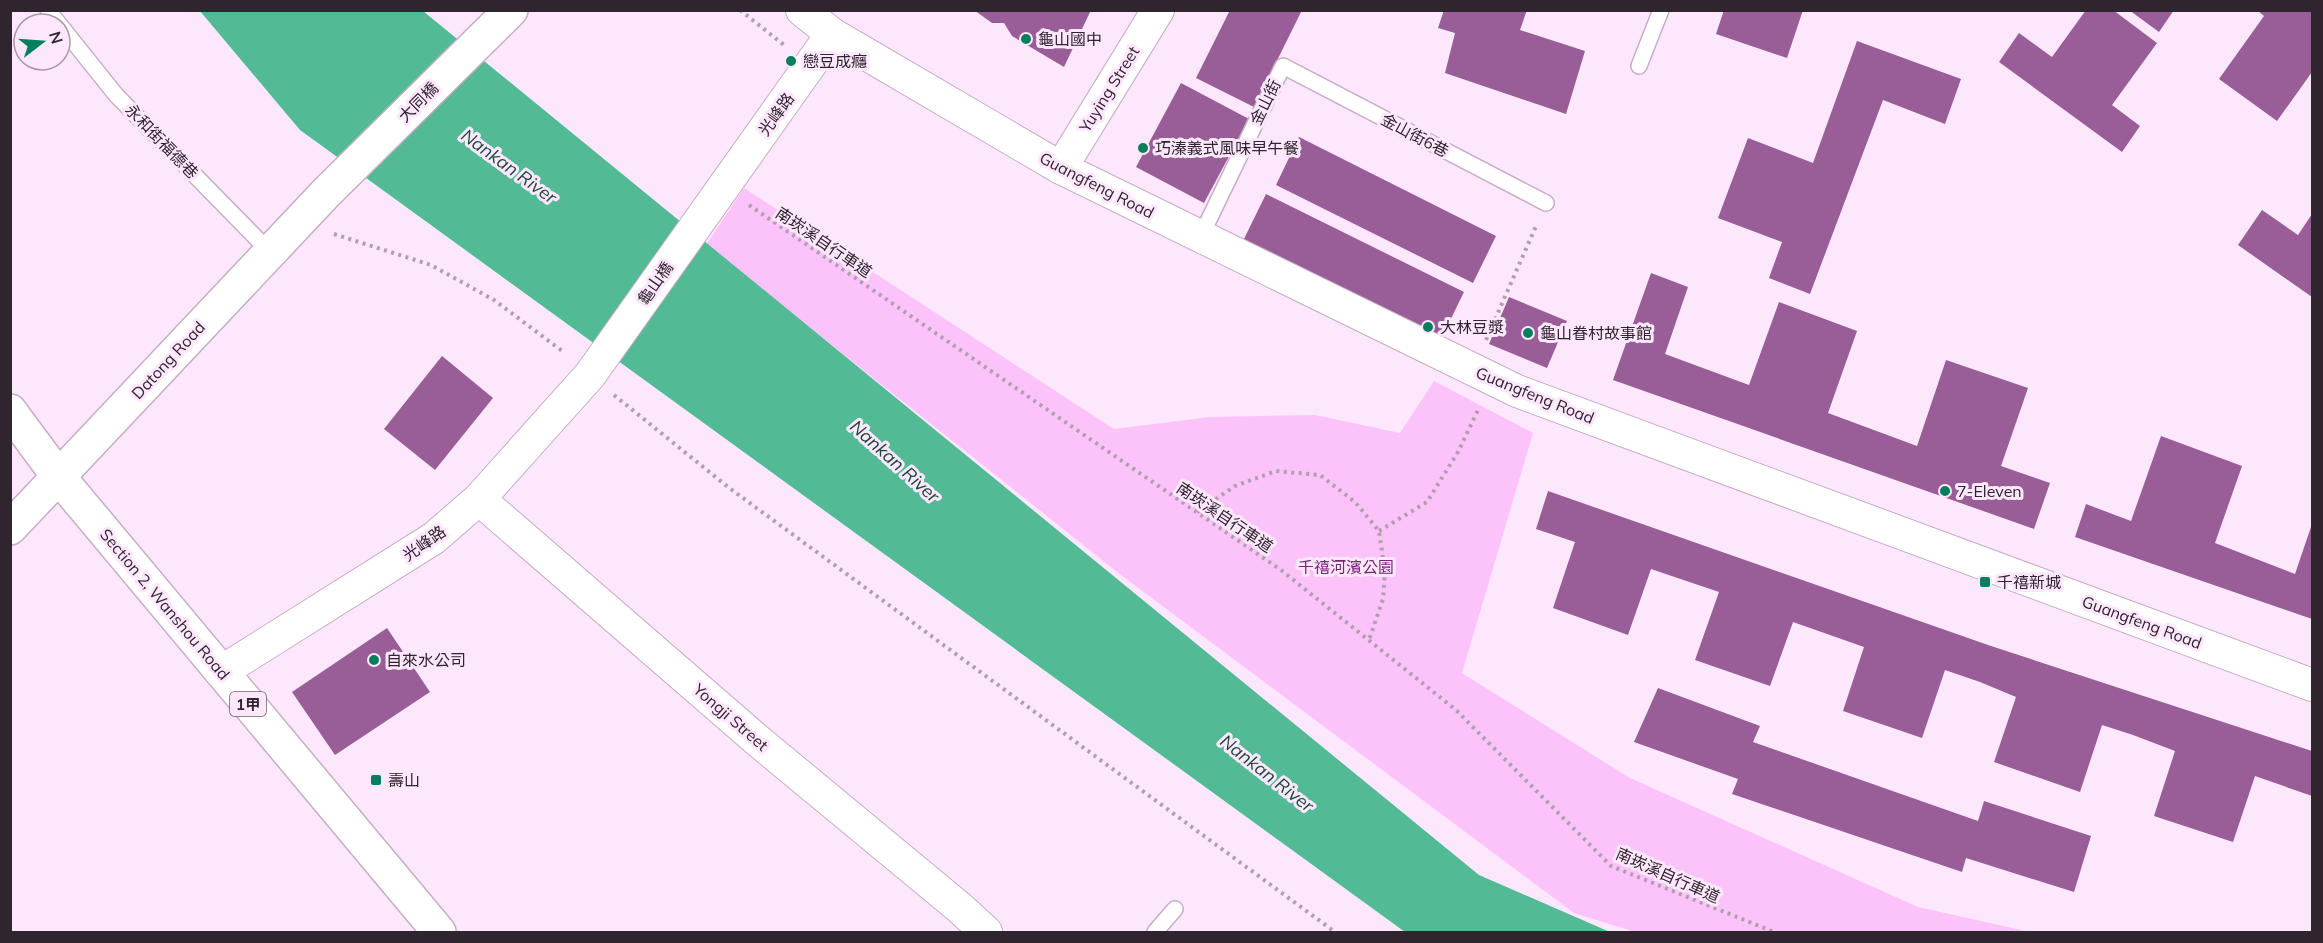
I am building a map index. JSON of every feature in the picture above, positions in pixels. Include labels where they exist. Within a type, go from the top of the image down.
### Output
[{"type":"street","name":"大同橋","points":[[326,193],[511,10]]},
{"type":"street","name":"Guangfeng Road","points":[[802,10],[832,34],[1061,168],[1517,391],[2313,685]]},
{"type":"street","name":"Yuying Street","points":[[1061,168],[1158,10]]},
{"type":"street","name":"光峰路","points":[[731,196],[832,34]]},
{"type":"street","name":"Datong Road","points":[[10,528],[326,193]]},
{"type":"street","name":"龜山橋","points":[[592,375],[731,196]]},
{"type":"street","name":"光峰路","points":[[221,672],[434,538],[479,500],[592,375]]},
{"type":"street","name":"Section 2, Wanshou Road","points":[[10,411],[58,476],[438,933]]},
{"type":"street","name":"Yongji Street","points":[[479,500],[757,740],[960,908],[986,933]]},
{"type":"lane","points":[[1639,66],[1661,10]]},
{"type":"lane","name":"永和街福德巷","points":[[72,40],[116,94],[270,252]]},
{"type":"lane","name":"金山街6巷","points":[[1283,66],[1546,203]]},
{"type":"lane","name":"金山街","points":[[1201,236],[1283,66]]},
{"type":"lane","points":[[1155,933],[1175,909]]},
{"type":"path","name":"南崁溪自行車道","points":[[731,196],[1281,570],[1456,710],[1611,866],[1774,933]]},
{"type":"path","points":[[1379,531],[1427,502],[1458,452],[1482,374],[1546,203]]},
{"type":"path","points":[[300,220],[341,236],[431,265],[494,300],[592,375],[728,487],[1335,933]]},
{"type":"path","points":[[1197,512],[1235,486],[1276,471],[1320,475],[1355,502],[1379,531],[1385,572],[1384,590],[1370,640]]},
{"type":"green space","name":"千禧河濱公園","points":[[744,188],[1114,429],[1210,417],[1315,415],[1400,433],[1434,381],[1533,433],[1462,673],[1630,778],[1918,907],[2030,932],[1635,932],[1574,913],[1121,575],[706,245]]},
{"type":"water","name":"Nankan River","points":[[200,11],[423,11],[1479,875],[1610,932],[1405,932],[300,130]]},
{"type":"building","points":[[974,10],[1091,10],[1064,67],[1012,36],[1004,23],[992,23]]},
{"type":"building","points":[[1230,10],[1302,10],[1254,107],[1196,78]]},
{"type":"building","points":[[1444,10],[1527,10],[1520,30],[1585,51],[1566,114],[1445,73],[1455,33],[1438,28]]},
{"type":"building","points":[[1724,10],[1803,10],[1787,58],[1716,34]]},
{"type":"building","points":[[2086,10],[2113,10],[2157,43],[2112,105],[2140,126],[2122,152],[1999,62],[2019,33],[2052,57]]},
{"type":"building","points":[[2129,10],[2174,10],[2159,32]]},
{"type":"building","points":[[2257,10],[2312,10],[2312,72],[2277,121],[2219,79],[2264,16]]},
{"type":"building","points":[[1857,41],[1961,79],[1945,124],[1883,100],[1810,294],[1769,278],[1782,242],[1718,218],[1748,138],[1813,163]]},
{"type":"building","points":[[1181,83],[1249,119],[1204,203],[1136,167]]},
{"type":"building","points":[[1299,137],[1496,236],[1473,283],[1276,185]]},
{"type":"building","points":[[1266,194],[1464,292],[1440,341],[1242,243]]},
{"type":"building","points":[[2262,210],[2298,235],[2312,214],[2312,297],[2238,245]]},
{"type":"building","points":[[1651,273],[1688,287],[1665,354],[1749,385],[1779,302],[1857,331],[1828,413],[1917,446],[1946,360],[2028,388],[2001,466],[2050,483],[2034,529],[1613,380]]},
{"type":"building","name":"龜山眷村故事館","points":[[1509,297],[1567,321],[1547,368],[1489,344]]},
{"type":"building","points":[[442,356],[493,398],[435,470],[384,429]]},
{"type":"building","points":[[2161,436],[2242,466],[2215,543],[2295,574],[2312,524],[2312,619],[2075,537],[2086,504],[2131,521]]},
{"type":"building","points":[[1548,491],[1991,646],[2312,751],[2312,796],[2255,776],[2233,842],[2154,816],[2175,751],[2133,735],[2102,725],[2080,792],[1994,762],[2016,697],[1945,670],[1922,738],[1843,711],[1864,647],[1793,622],[1770,686],[1695,660],[1719,592],[1651,569],[1628,635],[1553,608],[1575,542],[1536,529]]},
{"type":"building","name":"自來水公司","points":[[387,628],[430,692],[335,755],[292,692]]},
{"type":"building","points":[[1658,688],[1760,726],[1753,742],[1978,821],[1984,801],[2091,836],[2074,892],[1966,858],[1962,872],[1732,794],[1738,779],[1634,742]]},
{"type":"place","name":"龜山國中","points":[[1026,39]]},
{"type":"place","name":"戀豆成癮","points":[[791,61]]},
{"type":"place","name":"巧溱義式風味早午餐","points":[[1143,148]]},
{"type":"place","name":"大林豆漿","points":[[1428,327]]},
{"type":"place","name":"龜山眷村故事館","points":[[1528,333]]},
{"type":"place","name":"7-Eleven","points":[[1945,491]]},
{"type":"place","name":"千禧新城","points":[[1985,582]]},
{"type":"place","name":"自來水公司","points":[[374,660]]},
{"type":"place","name":"壽山","points":[[376,780]]}]
